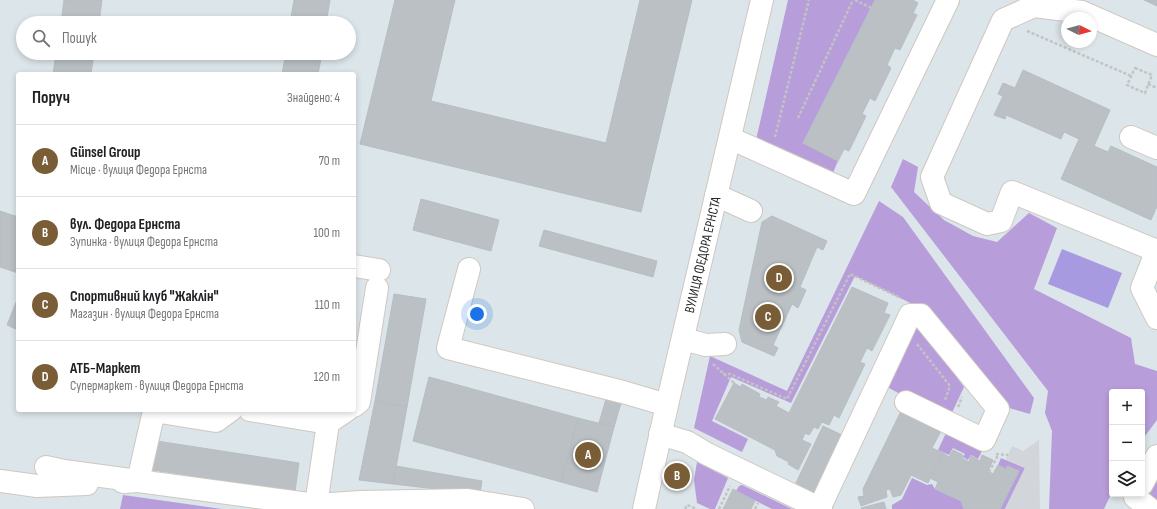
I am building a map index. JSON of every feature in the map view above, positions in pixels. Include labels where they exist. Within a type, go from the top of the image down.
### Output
[{"type":"street","name":"ВУЛИЦЯ ФЕДОРА ЕРНСТА","points":[[644,509],[660,434],[762,0]]},
{"type":"street","points":[[730,138],[854,194],[948,0]]},
{"type":"street","points":[[1157,44],[1082,12],[1034,6],[1003,20],[932,177],[941,203],[987,224],[1001,220],[1012,192],[1157,251],[1142,288],[1157,318]]},
{"type":"street","points":[[1131,137],[1157,148]]},
{"type":"street","points":[[716,195],[751,212]]},
{"type":"street","points":[[356,267],[378,279],[359,402],[356,404]]},
{"type":"street","points":[[468,269],[448,348],[623,392],[667,405]]},
{"type":"street","points":[[660,434],[687,442],[707,454],[820,509],[910,315],[921,315],[998,409],[984,440],[906,402]]},
{"type":"street","points":[[683,339],[706,345],[725,344]]},
{"type":"street","points":[[138,481],[154,412]]},
{"type":"street","points":[[160,412],[216,421],[228,412]]},
{"type":"street","points":[[262,412],[328,423],[345,412]]},
{"type":"street","points":[[316,505],[328,423]]},
{"type":"street","points":[[1138,499],[1157,456]]},
{"type":"street","points":[[46,467],[64,471],[316,505],[360,502],[468,500],[523,509]]},
{"type":"street","points":[[0,481],[37,486],[138,481]]},
{"type":"path","points":[[774,141],[809,0]]},
{"type":"path","points":[[798,118],[854,0],[871,8]]},
{"type":"path","points":[[1003,20],[1131,76]]},
{"type":"path","points":[[1135,68],[1152,75],[1148,84],[1145,93],[1127,85],[1135,68]]},
{"type":"path","points":[[1148,84],[1157,88]]},
{"type":"path","points":[[723,374],[730,374],[787,399],[850,274],[902,298]]},
{"type":"path","points":[[913,339],[950,386],[944,405]]},
{"type":"path","points":[[708,360],[734,383]]},
{"type":"path","points":[[989,472],[998,454]]},
{"type":"path","points":[[755,509],[758,503]]},
{"type":"path","points":[[685,509],[687,505],[697,509]]},
{"type":"shaded area","points":[[788,0],[875,0],[803,143],[838,161],[832,175],[756,140]]},
{"type":"shaded area","points":[[903,159],[918,167],[914,192],[944,220],[973,236],[997,242],[1029,213],[1057,228],[1034,289],[1131,338],[1135,364],[1157,371],[1157,420],[1145,436],[1145,389],[1109,389],[1110,497],[1104,509],[1049,509],[1052,431],[1045,413],[1048,391],[891,187]]},
{"type":"shaded area","points":[[879,201],[903,217],[1034,398],[1030,414],[1009,408],[935,315],[855,276],[791,403],[731,377],[712,421],[748,439],[742,452],[694,428],[710,356],[787,391]]},
{"type":"shaded area","points":[[1062,249],[1122,273],[1108,308],[1048,284]]},
{"type":"shaded area","points":[[919,326],[964,387],[949,419],[883,385],[909,327]]},
{"type":"shaded area","points":[[946,433],[982,451],[978,459],[971,455],[968,460],[963,457],[965,454],[953,448],[949,455],[938,450]]},
{"type":"shaded area","points":[[1039,440],[1040,509],[1005,509],[1025,468],[1006,459],[1012,446],[1023,451]]},
{"type":"shaded area","points":[[1001,458],[1025,468],[1005,509],[1000,509],[1019,471],[1008,466],[1006,469],[998,465]]},
{"type":"shaded area","points":[[697,462],[728,478],[715,509],[710,509],[697,503],[694,480]]},
{"type":"shaded area","points":[[1157,475],[1157,506],[1145,496]]},
{"type":"shaded area","points":[[912,478],[927,485],[932,484],[935,489],[961,501],[964,509],[892,509],[892,505],[902,499]]},
{"type":"shaded area","points":[[742,485],[792,509],[772,509],[736,491],[739,486]]},
{"type":"shaded area","points":[[123,495],[222,509],[120,509]]},
{"type":"building","points":[[64,0],[102,0],[100,16],[62,16]]},
{"type":"building","points":[[294,0],[330,0],[327,16],[291,16]]},
{"type":"building","points":[[395,0],[455,0],[431,101],[606,143],[640,0],[692,0],[641,212],[360,144]]},
{"type":"building","points":[[875,0],[913,0],[918,3],[913,13],[917,15],[900,50],[895,48],[887,65],[891,68],[875,101],[870,98],[862,114],[866,116],[849,151],[844,149],[838,161],[803,143]]},
{"type":"building","points":[[1144,0],[1157,0],[1157,6]]},
{"type":"building","points":[[55,60],[93,60],[91,72],[53,72]]},
{"type":"building","points":[[285,60],[321,60],[318,72],[282,72]]},
{"type":"building","points":[[1023,70],[1110,110],[1094,146],[1108,152],[1111,146],[1157,167],[1157,206],[1151,220],[1061,179],[1079,139],[1064,132],[1061,139],[1006,115],[1005,119],[994,115],[1003,96],[998,94],[1003,83],[1015,88]]},
{"type":"building","points":[[421,199],[499,220],[491,251],[413,230]]},
{"type":"building","points":[[0,211],[16,216],[16,272],[0,267]]},
{"type":"building","points":[[772,216],[827,241],[823,250],[817,247],[800,287],[806,290],[798,308],[792,304],[773,345],[778,348],[774,356],[742,342],[739,330],[762,222]]},
{"type":"building","points":[[544,230],[657,261],[653,277],[539,246]]},
{"type":"building","points":[[852,287],[888,303],[884,313],[890,315],[872,351],[867,348],[860,362],[865,364],[839,418],[834,415],[829,425],[822,422],[818,429],[814,427],[809,435],[805,433],[802,440],[811,444],[798,470],[788,464],[789,462],[777,456],[775,450],[715,419],[734,383],[741,387],[742,384],[760,394],[759,397],[767,400],[768,397],[779,402],[776,406],[789,413]]},
{"type":"building","points":[[394,294],[426,299],[407,407],[375,401]]},
{"type":"building","points":[[16,302],[16,329],[7,325]]},
{"type":"building","points":[[429,377],[578,418],[561,482],[413,441]]},
{"type":"building","points":[[606,399],[621,403],[614,427],[599,423]]},
{"type":"building","points":[[375,401],[407,407],[393,484],[359,480]]},
{"type":"building","points":[[903,407],[941,431],[932,448],[943,453],[928,483],[911,475],[901,495],[893,497],[890,489],[886,490],[887,497],[861,506],[858,497],[864,496],[863,489]]},
{"type":"building","points":[[578,418],[614,427],[597,492],[561,482]]},
{"type":"building","points":[[823,426],[844,436],[816,493],[796,483]]},
{"type":"building","points":[[157,441],[299,463],[295,491],[153,470]]},
{"type":"building","points":[[953,450],[963,455],[962,458],[969,462],[971,456],[980,461],[982,455],[993,460],[988,471],[993,474],[998,465],[1006,469],[1007,466],[1019,471],[1000,509],[964,509],[961,501],[935,489],[938,482],[930,478],[943,453],[949,457]]},
{"type":"building","points":[[396,466],[482,481],[480,494],[393,484]]},
{"type":"building","points":[[733,489],[755,501],[751,509],[723,509]]},
{"type":"building","points":[[884,502],[886,509],[861,508]]},
{"type":"place","name":"АТБ-Маркет","points":[[779,278]]},
{"type":"place","name":"Спортивний клуб \"Жаклін\"","points":[[768,317]]},
{"type":"place","name":"Günsel Group","points":[[588,455]]},
{"type":"place","name":"вул. Федора Ернста","points":[[677,476]]}]
